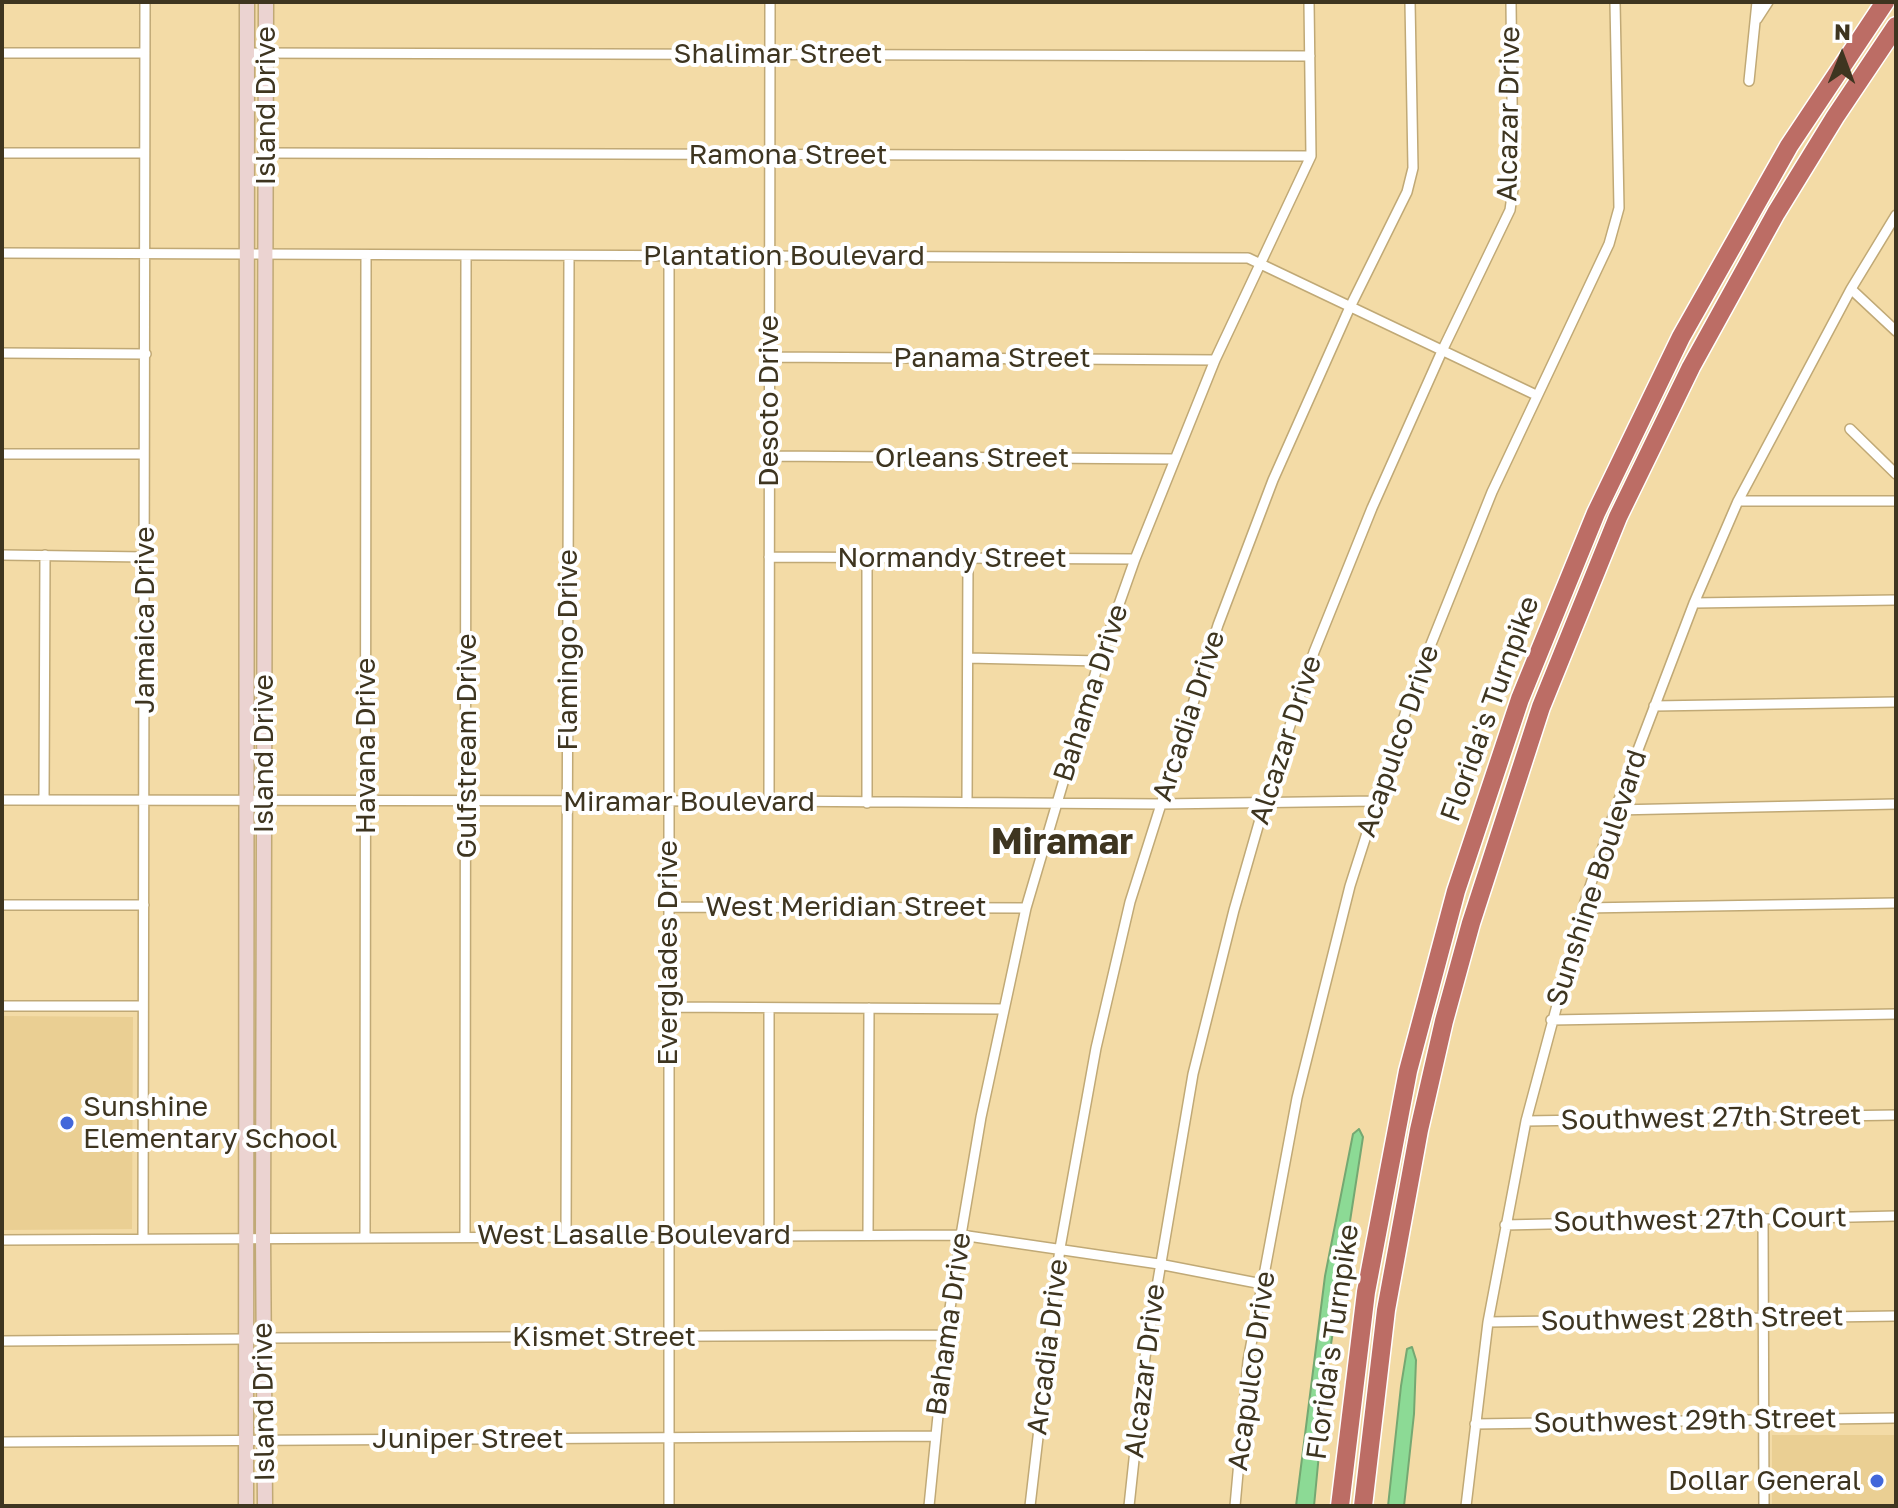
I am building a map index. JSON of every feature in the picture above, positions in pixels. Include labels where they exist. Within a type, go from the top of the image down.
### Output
[{"type":"highway","name":"Florida's Turnpike","points":[[1340,1506],[1368,1278],[1408,1071],[1456,891],[1520,699],[1596,513],[1681,337],[1789,146],[1885,2]]},
{"type":"highway","name":"Florida's Turnpike","points":[[1363,1506],[1386,1310],[1425,1103],[1474,912],[1537,719],[1618,517],[1691,367],[1776,213],[1896,26]]},
{"type":"street","name":"Jamaica Drive","points":[[143,1239],[145,2]]},
{"type":"street","name":"Island Drive","points":[[246,1506],[247,2]]},
{"type":"street","name":"Island Drive","points":[[265,1506],[266,2]]},
{"type":"street","name":"Desoto Drive","points":[[769,801],[770,2]]},
{"type":"street","name":"Bahama Drive","points":[[929,1506],[934,1436],[961,1235],[981,1117],[1026,908],[1099,661],[1135,559],[1215,360],[1311,156],[1309,2]]},
{"type":"street","name":"Arcadia Drive","points":[[1030,1506],[1060,1248],[1096,1048],[1130,902],[1229,596],[1273,480],[1350,307],[1407,192],[1413,168],[1410,2]]},
{"type":"street","name":"Alcazar Drive","points":[[1129,1506],[1145,1357],[1193,1074],[1265,802],[1314,652],[1372,508],[1442,351],[1510,210],[1513,189],[1511,2]]},
{"type":"street","name":"Acapulco Drive","points":[[1235,1506],[1248,1361],[1262,1284],[1297,1098],[1350,886],[1413,689],[1492,492],[1609,244],[1619,208],[1615,2]]},
{"type":"street","points":[[1749,81],[1757,2]]},
{"type":"street","points":[[1757,20],[1768,2]]},
{"type":"street","points":[[2,53],[145,53]]},
{"type":"street","name":"Shalimar Street","points":[[247,53],[1310,56]]},
{"type":"street","points":[[2,153],[144,153]]},
{"type":"street","name":"Ramona Street","points":[[266,153],[1311,156]]},
{"type":"street","name":"Sunshine Boulevard","points":[[1466,1506],[1488,1322],[1526,1121],[1583,908],[1615,810],[1694,603],[1738,501],[1851,289],[1895,218]]},
{"type":"street","name":"Plantation Boulevard","points":[[2,253],[1248,258],[1536,395]]},
{"type":"street","name":"Havana Drive","points":[[365,1238],[366,255]]},
{"type":"street","name":"Gulfstream Drive","points":[[465,1236],[466,256]]},
{"type":"street","name":"Flamingo Drive","points":[[566,1236],[569,256]]},
{"type":"street","name":"Everglades Drive","points":[[669,256],[669,1506]]},
{"type":"street","points":[[1851,289],[1896,331]]},
{"type":"street","points":[[2,353],[146,354]]},
{"type":"street","name":"Panama Street","points":[[769,357],[1215,360]]},
{"type":"street","points":[[1850,429],[1896,474]]},
{"type":"street","points":[[2,454],[144,454]]},
{"type":"street","name":"Orleans Street","points":[[769,456],[1174,459]]},
{"type":"street","points":[[1738,501],[1896,501]]},
{"type":"street","points":[[2,555],[145,557]]},
{"type":"street","points":[[44,800],[45,555]]},
{"type":"street","name":"Normandy Street","points":[[769,557],[1135,559]]},
{"type":"street","points":[[867,558],[867,803]]},
{"type":"street","points":[[967,802],[968,560]]},
{"type":"street","points":[[1694,603],[1896,600]]},
{"type":"street","points":[[968,658],[1099,661]]},
{"type":"street","points":[[1654,706],[1896,702]]},
{"type":"street","name":"Miramar Boulevard","points":[[2,800],[1056,804],[1377,801]]},
{"type":"street","points":[[1615,810],[1896,804]]},
{"type":"street","points":[[1583,908],[1896,903]]},
{"type":"street","points":[[2,905],[144,905]]},
{"type":"street","name":"West Meridian Street","points":[[667,907],[1026,908]]},
{"type":"street","points":[[2,1006],[143,1006]]},
{"type":"street","points":[[667,1007],[1003,1009]]},
{"type":"street","points":[[769,1008],[769,1234]]},
{"type":"street","points":[[868,1234],[869,1008]]},
{"type":"street","points":[[1551,1020],[1896,1014]]},
{"type":"street","name":"Southwest 27th Street","points":[[1526,1121],[1896,1115]]},
{"type":"street","name":"Southwest 27th Court","points":[[1505,1225],[1896,1216]]},
{"type":"street","points":[[1763,1218],[1764,1506]]},
{"type":"street","name":"West Lasalle Boulevard","points":[[2,1240],[961,1235],[1159,1264],[1262,1284]]},
{"type":"street","name":"Southwest 28th Street","points":[[1488,1322],[1896,1316]]},
{"type":"street","name":"Kismet Street","points":[[263,1338],[946,1335]]},
{"type":"street","points":[[2,1341],[245,1339]]},
{"type":"street","name":"Southwest 29th Street","points":[[1475,1424],[1896,1418]]},
{"type":"street","name":"Juniper Street","points":[[2,1442],[934,1436]]},
{"type":"shaded area","name":"Sunshine Elementary School","points":[[2,1016],[133,1017],[132,1229],[2,1230]]},
{"type":"shaded area","points":[[1359,1129],[1363,1137],[1327,1370],[1314,1506],[1296,1506],[1325,1276],[1353,1134]]},
{"type":"shaded area","points":[[1412,1347],[1416,1360],[1414,1414],[1404,1506],[1388,1506],[1401,1386],[1407,1349]]},
{"type":"shaded area","points":[[1772,1435],[1896,1435],[1896,1506],[1772,1506]]},
{"type":"place","name":"Sunshine Elementary School","points":[[67,1123]]},
{"type":"place","name":"Dollar General","points":[[1877,1481]]},
{"type":"district","name":"Miramar","points":[[1062,843]]}]
